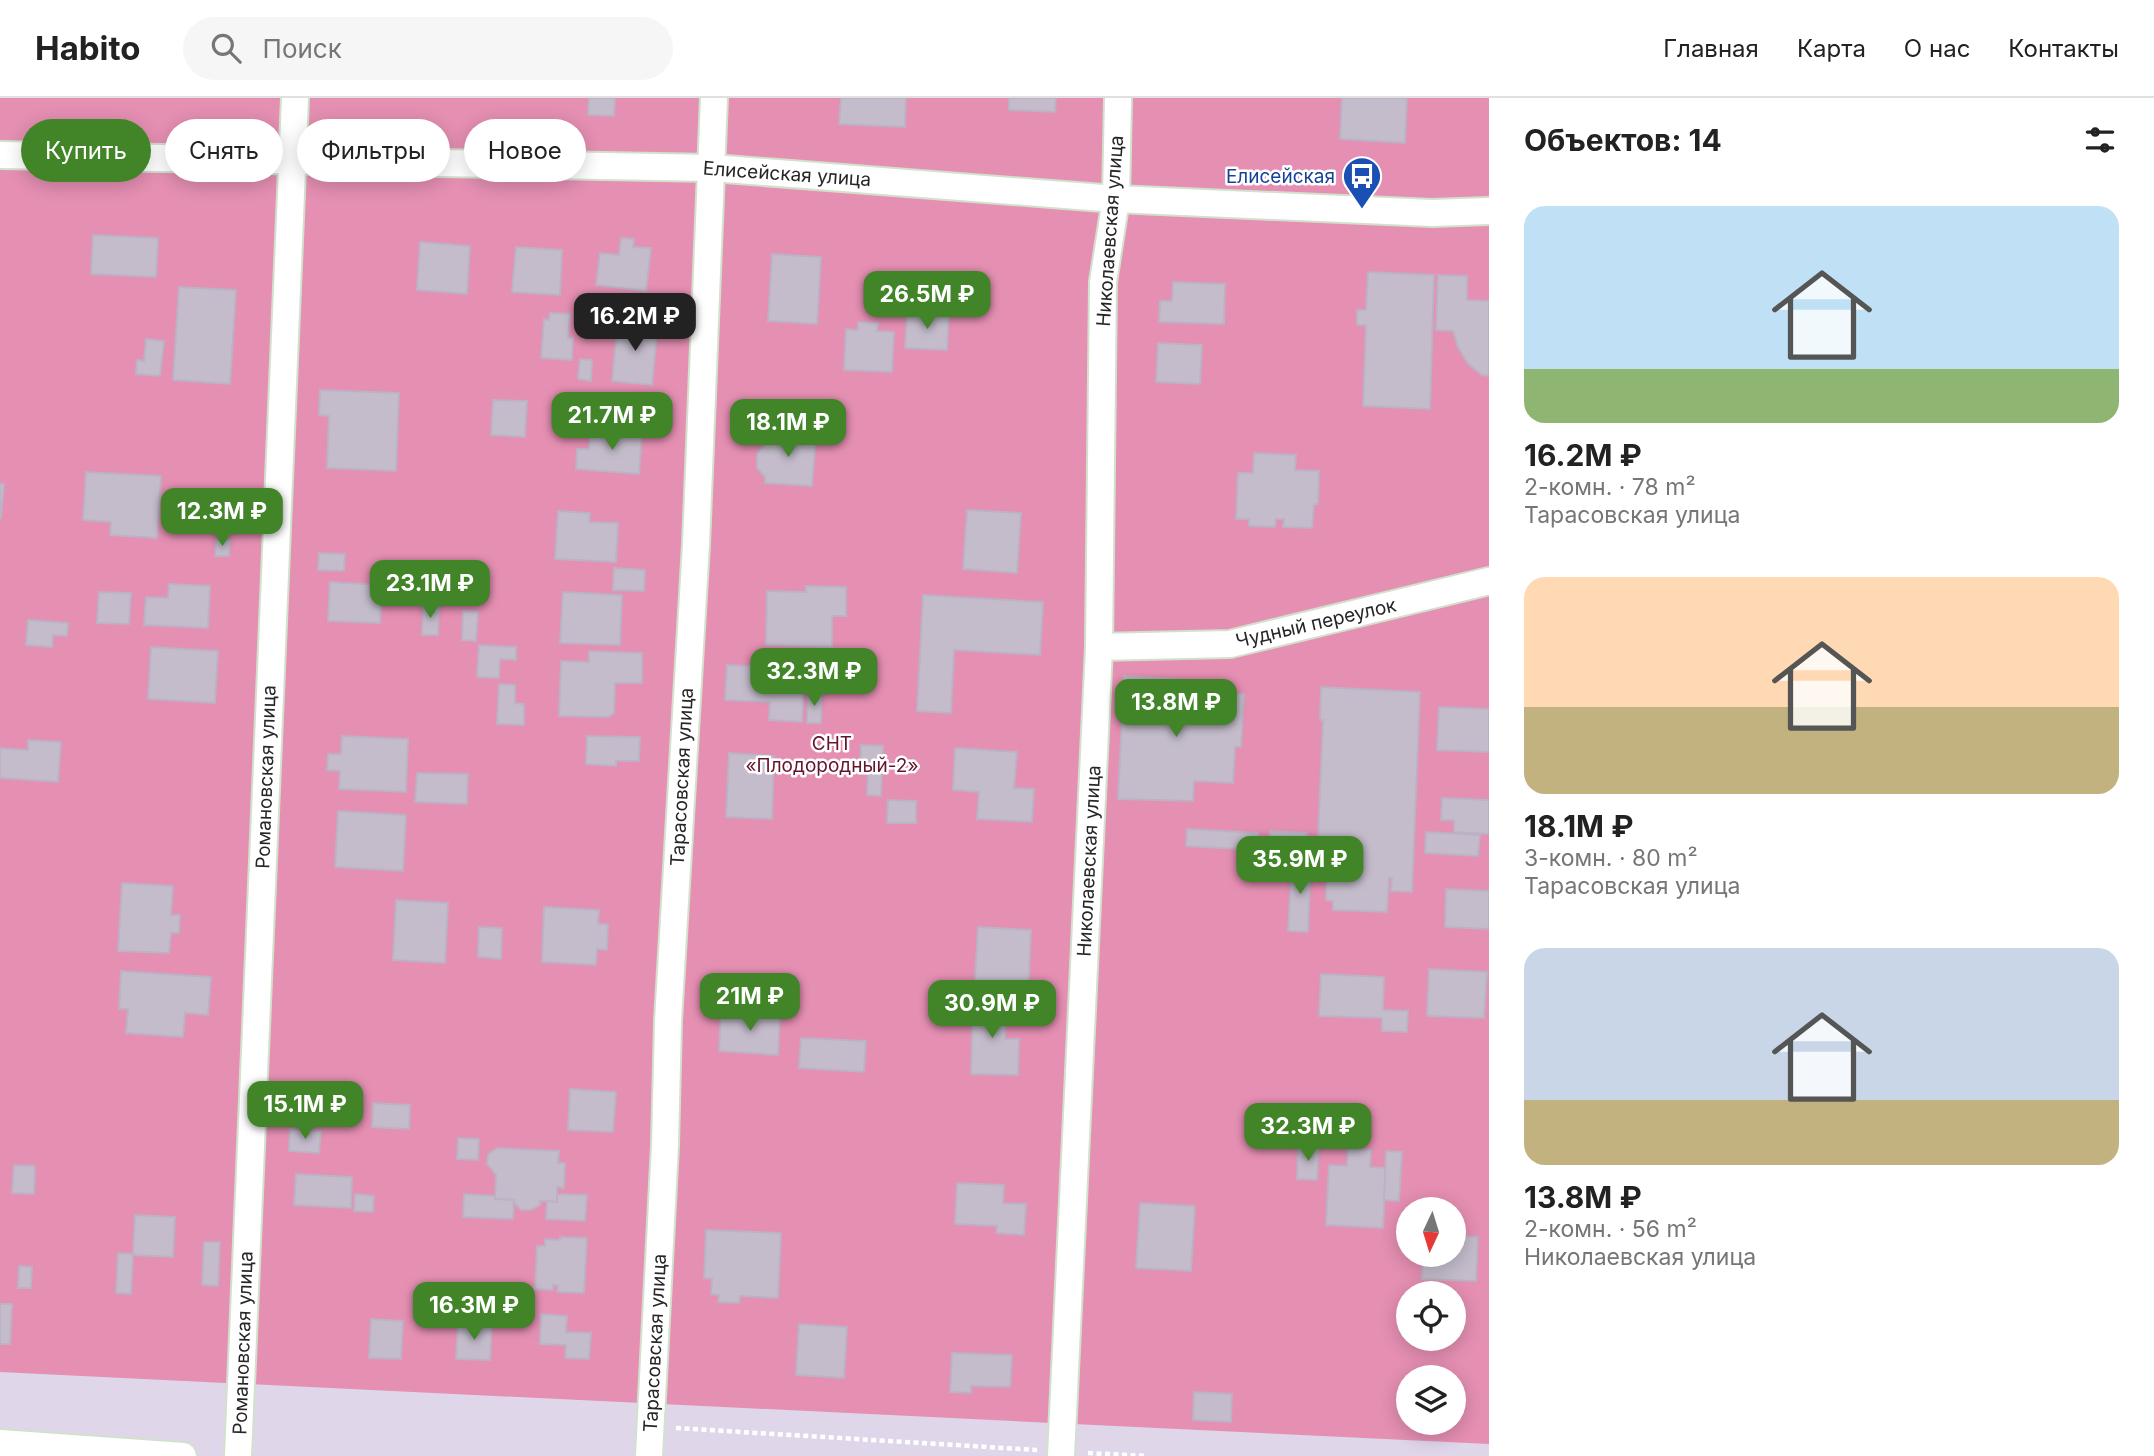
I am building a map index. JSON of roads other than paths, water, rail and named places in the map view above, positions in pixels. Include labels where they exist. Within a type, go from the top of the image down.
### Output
[{"type":"street","name":"Романовская улица","points":[[238,1456],[295,98]]},
{"type":"street","name":"Тарасовская улица","points":[[649,1456],[665,1145],[669,1007],[697,530],[713,98]]},
{"type":"street","name":"Николаевская улица","points":[[1062,1453],[1099,647],[1103,282],[1116,199],[1118,98]]},
{"type":"street","name":"Елисейская улица","points":[[0,155],[712,168],[1116,199],[1432,213],[1489,211]]},
{"type":"street","name":"Чудный переулок","points":[[1099,647],[1230,645],[1489,581]]},
{"type":"street","points":[[0,1443],[183,1456]]},
{"type":"place","name":"Елисейская","points":[[1362,210]]},
{"type":"park label","name":"СНТ «Плодородный-2»","points":[[832,754]]}]
